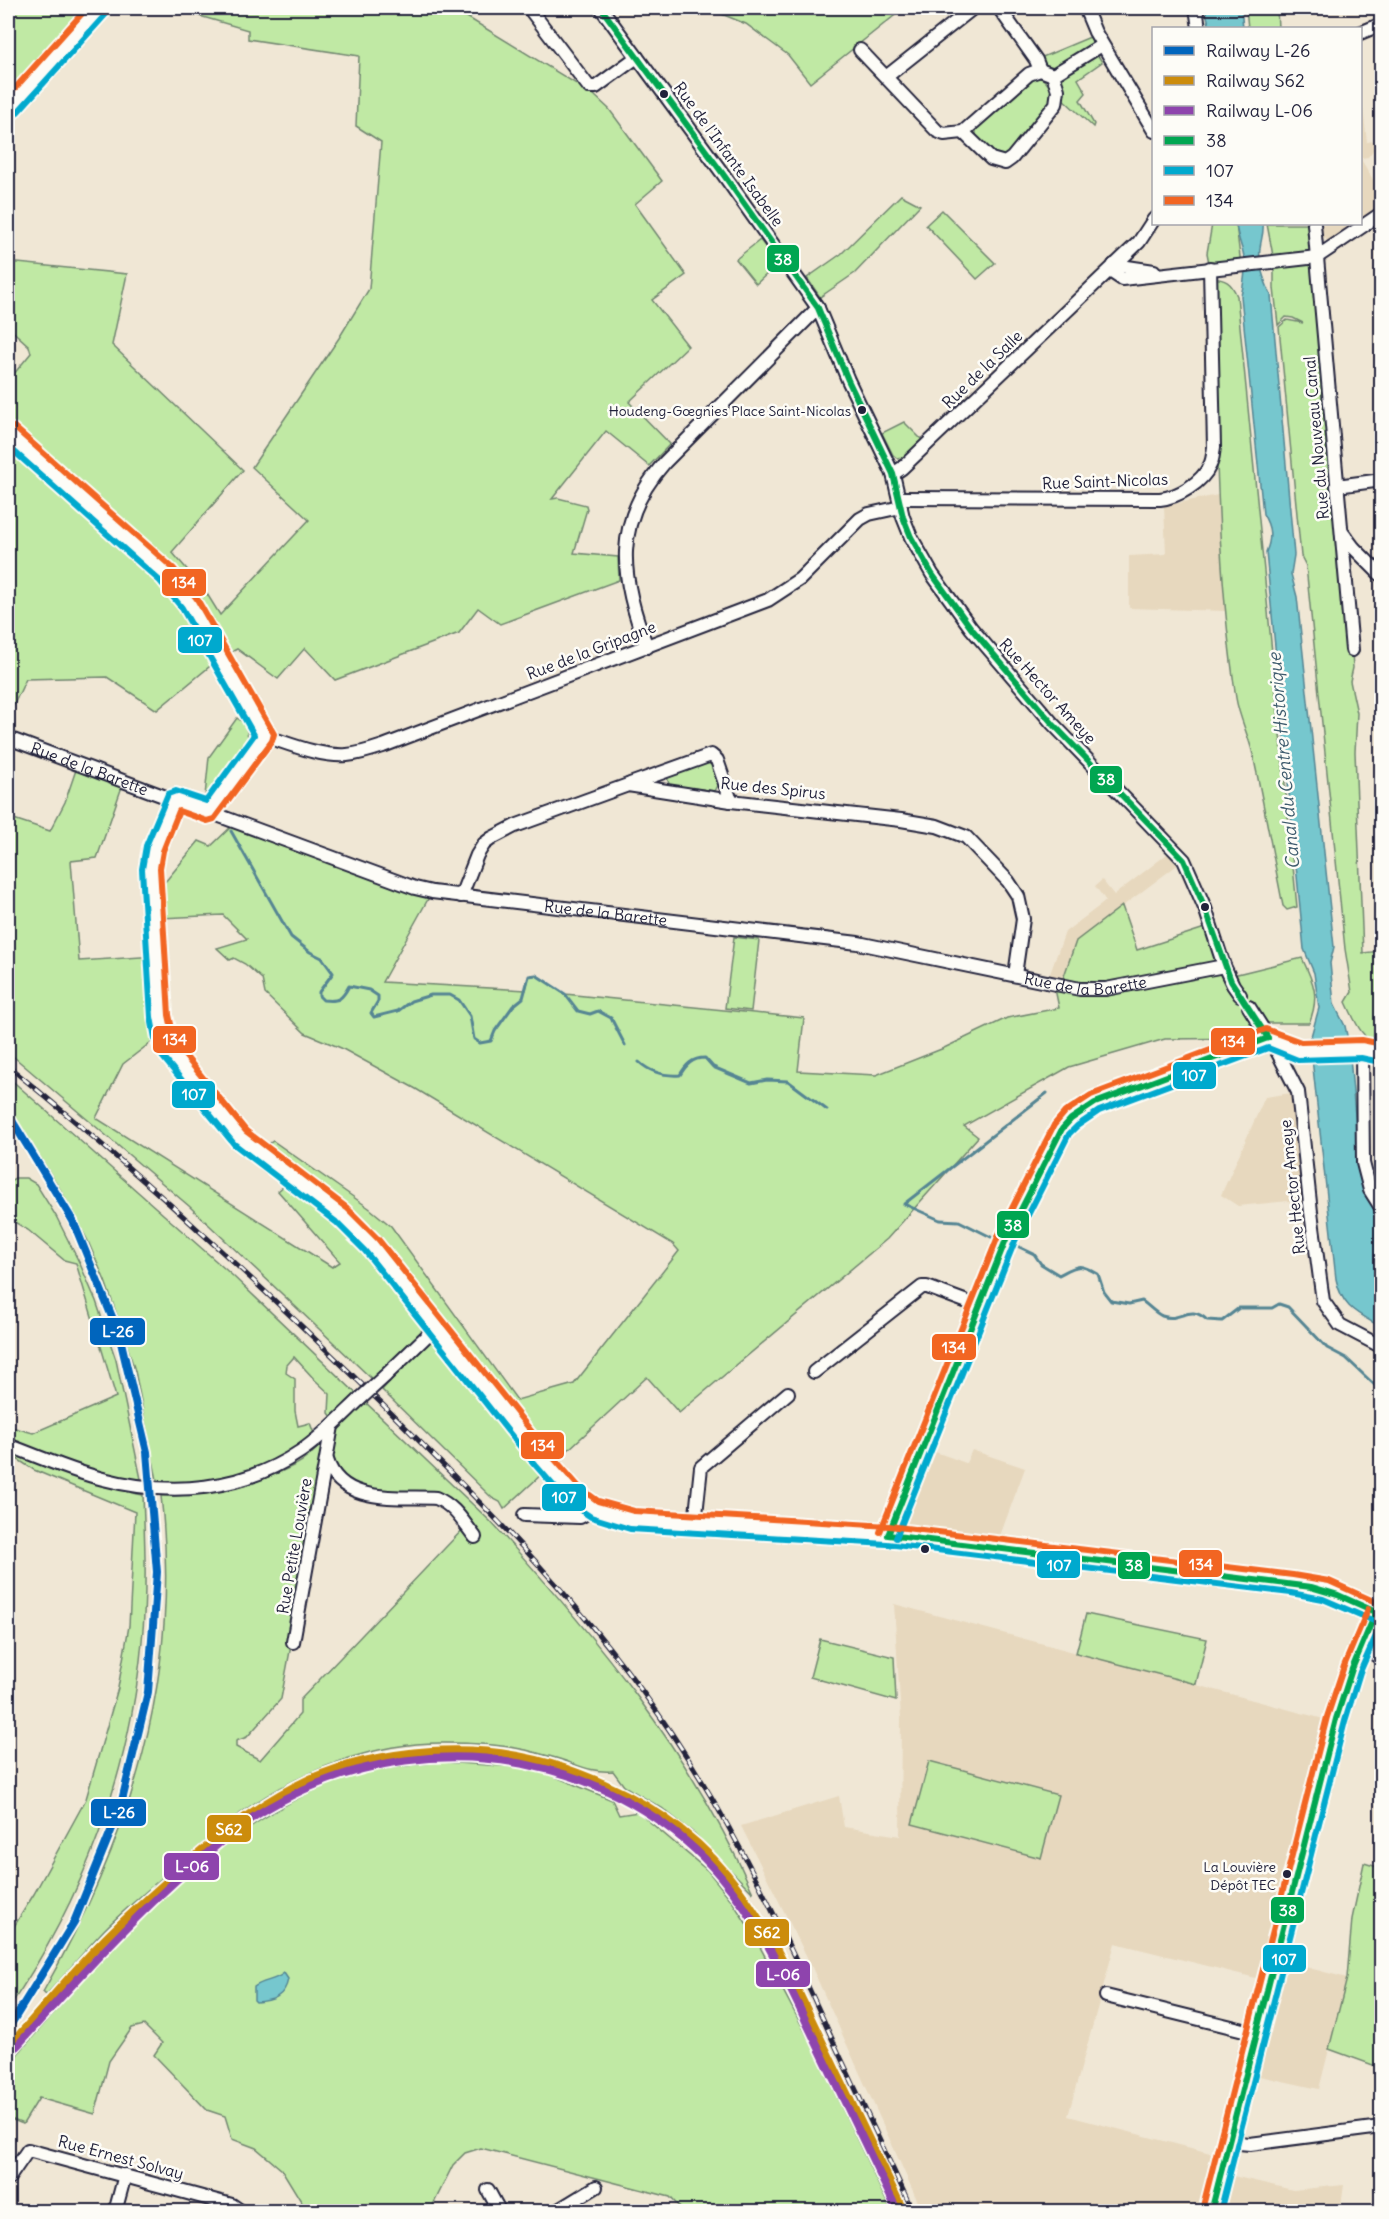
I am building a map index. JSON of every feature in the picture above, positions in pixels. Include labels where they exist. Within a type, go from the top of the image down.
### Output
[{"type":"main road","points":[[8,109],[99,8]]},
{"type":"main road","points":[[8,434],[167,575],[189,603],[265,736],[209,812]]},
{"type":"main road","points":[[174,800],[154,849],[151,868],[160,1016],[165,1041],[170,1052],[240,1138],[323,1200],[359,1231],[556,1475],[574,1495],[594,1509],[618,1517],[648,1522],[888,1535],[1311,1587],[1338,1595],[1376,1612],[1360,1646],[1318,1783],[1211,2211]]},
{"type":"main road","name":"Rue de la Barette","points":[[174,800],[209,812]]},
{"type":"main road","points":[[888,1535],[1007,1237],[1054,1142],[1071,1119],[1095,1103],[1268,1038],[1299,1051],[1362,1049],[1382,1053]]},
{"type":"street","points":[[529,8],[589,87],[596,87],[637,57]]},
{"type":"street","name":"Rue de l'Infante Isabelle","points":[[601,8],[751,212],[818,308],[848,380],[885,453],[900,502]]},
{"type":"street","points":[[886,77],[973,8]]},
{"type":"street","points":[[999,8],[1036,60],[1040,70]]},
{"type":"street","points":[[1085,8],[1102,45],[1152,128]]},
{"type":"street","points":[[1196,8],[1199,27]]},
{"type":"street","points":[[1362,32],[1382,24]]},
{"type":"street","points":[[1053,75],[1102,45]]},
{"type":"street","points":[[860,50],[938,131],[944,134],[963,132],[1029,74],[1040,70],[1053,75]]},
{"type":"street","points":[[963,132],[991,159],[1005,163],[1012,158],[1056,104],[1058,90],[1053,75]]},
{"type":"street","points":[[1092,286],[1107,280],[1317,256],[1382,213]]},
{"type":"street","name":"Rue de la Salle","points":[[893,474],[902,468],[1139,242],[1152,222]]},
{"type":"street","name":"Rue du Nouveau Canal","points":[[1314,225],[1352,650]]},
{"type":"street","points":[[1139,242],[1136,258],[1144,269]]},
{"type":"street","points":[[1122,279],[1113,273],[1114,265],[1170,272]]},
{"type":"street","name":"Rue Saint-Nicolas","points":[[900,502],[1160,499],[1176,495],[1192,485],[1210,465],[1214,447],[1210,268]]},
{"type":"street","points":[[647,647],[627,585],[626,540],[635,509],[647,485],[665,462],[818,308]]},
{"type":"street","points":[[1337,486],[1382,480]]},
{"type":"street","name":"Rue Hector Ameye","points":[[900,502],[906,526],[932,574],[971,628],[1053,724],[1184,860],[1205,908],[1224,966],[1240,995]]},
{"type":"street","name":"Rue de la Gripagne","points":[[265,736],[321,753],[344,755],[383,746],[754,606],[775,596],[800,579],[860,519],[900,502]]},
{"type":"street","points":[[1341,531],[1354,548],[1382,576]]},
{"type":"street","name":"Rue de la Barette","points":[[8,738],[174,800]]},
{"type":"street","points":[[628,785],[711,756],[717,760],[731,801]]},
{"type":"street","name":"Rue des Spirus","points":[[461,896],[477,855],[484,844],[492,838],[515,826],[628,785],[731,801],[901,820],[937,826],[966,837],[1008,881],[1018,896],[1023,919],[1015,975]]},
{"type":"street","name":"Rue de la Barette","points":[[209,812],[415,888],[461,896],[858,943],[1080,989],[1106,989],[1224,966]]},
{"type":"street","name":"Rue Hector Ameye","points":[[1249,1007],[1278,1053],[1298,1092],[1323,1301],[1340,1325],[1382,1347]]},
{"type":"street","points":[[1362,1049],[1363,1162],[1370,1190],[1382,1209]]},
{"type":"street","points":[[814,1372],[922,1287],[978,1306]]},
{"type":"street","points":[[8,1445],[102,1479],[138,1486],[201,1489],[251,1476],[288,1459],[332,1426],[437,1326]]},
{"type":"street","points":[[695,1524],[701,1467],[788,1392]]},
{"type":"street","name":"Rue Petite Louvière","points":[[293,1642],[332,1426]]},
{"type":"street","name":"Rue Petite Louvière","points":[[325,1456],[334,1476],[343,1486],[367,1494],[442,1500],[455,1510],[475,1537]]},
{"type":"street","points":[[524,1515],[580,1517],[594,1509]]},
{"type":"street","points":[[1360,1646],[1382,1659]]},
{"type":"street","points":[[1106,1996],[1256,2033]]},
{"type":"street","points":[[1228,2142],[1250,2144],[1381,2127],[1382,2131]]},
{"type":"street","name":"Rue Ernest Solvay","points":[[8,2179],[28,2150],[125,2175],[240,2209]]},
{"type":"street","points":[[115,2211],[125,2175]]},
{"type":"street","points":[[555,2211],[596,2187]]},
{"type":"street","points":[[488,2190],[500,2211]]},
{"type":"shaded area","points":[[1362,108],[1367,142],[1374,141],[1375,148],[1368,157],[1362,158]]},
{"type":"shaded area","points":[[1362,161],[1381,193],[1381,213],[1330,247],[1326,239],[1317,233],[1314,225],[1362,225]]},
{"type":"shaded area","points":[[1218,495],[1226,611],[1129,608],[1129,556],[1166,554],[1164,506]]},
{"type":"shaded area","points":[[1175,848],[1184,860],[1076,941],[1061,985],[1047,982],[1065,932],[1106,901],[1095,886],[1102,880],[1114,895]]},
{"type":"shaded area","points":[[1298,1092],[1309,1199],[1238,1206],[1221,1195],[1265,1097]]},
{"type":"shaded area","points":[[930,1450],[966,1463],[972,1450],[1025,1468],[997,1544],[908,1533],[911,1528],[901,1525]]},
{"type":"shaded area","points":[[894,1604],[1335,1722],[1275,1959],[1347,1978],[1319,2089],[1246,2073],[1268,1981],[1115,1943],[1068,2116],[1214,2154],[1208,2177],[1219,2180],[1228,2142],[1240,2144],[1233,2176],[1293,2190],[1344,2185],[1340,2211],[922,2211],[810,1963],[741,1826],[839,1796],[844,1827],[900,1836],[901,1718]]},
{"type":"green space","points":[[8,8],[75,8],[95,12],[8,109]]},
{"type":"green space","points":[[172,8],[468,8],[462,14],[593,94],[609,109],[662,181],[635,204],[686,275],[652,300],[688,346],[629,402],[670,444],[649,466],[606,431],[552,499],[558,498],[586,505],[587,509],[574,553],[618,557],[619,580],[500,624],[478,608],[459,633],[335,680],[305,648],[278,679],[237,649],[220,658],[157,710],[107,677],[26,679],[8,717],[8,381],[31,353],[29,346],[8,327],[8,262],[127,274],[112,345],[243,470],[172,552],[204,589],[220,615],[309,520],[252,467],[339,338],[369,289],[381,142],[356,126],[359,56],[248,39],[248,30]]},
{"type":"green space","points":[[707,8],[904,8],[810,83],[788,55],[746,24]]},
{"type":"green space","points":[[1246,8],[1277,8],[1278,27],[1248,27]]},
{"type":"green space","points":[[1090,37],[1094,46],[1056,67],[1047,66],[1040,58]]},
{"type":"green space","points":[[1097,54],[1102,62],[1078,79],[1086,93],[1080,100],[1094,124],[1093,127],[1062,98],[1061,81],[1068,72]]},
{"type":"green space","points":[[1036,77],[1044,80],[1048,85],[1052,101],[1009,153],[999,158],[976,138],[976,128],[1027,80]]},
{"type":"green space","points":[[901,195],[920,205],[855,273],[820,297],[807,278],[841,254]]},
{"type":"green space","points":[[942,210],[995,263],[977,279],[926,225]]},
{"type":"green space","points":[[1212,225],[1236,225],[1241,265],[1210,268],[1207,253]]},
{"type":"green space","points":[[1267,225],[1314,225],[1351,637],[1353,668],[1350,681],[1357,713],[1355,752],[1363,953],[1381,951],[1381,1047],[1363,1034],[1346,1002],[1352,992],[1345,949],[1306,566],[1301,556],[1279,327],[1287,320],[1303,323],[1286,317],[1278,325],[1274,261]]},
{"type":"green space","points":[[760,240],[778,264],[756,284],[736,259]]},
{"type":"green space","points":[[1211,278],[1227,282],[1233,287],[1237,296],[1297,907],[1287,910],[1283,906],[1253,755],[1237,705],[1229,646],[1220,541]]},
{"type":"green space","points":[[904,422],[923,441],[906,456],[898,459],[893,455],[882,433]]},
{"type":"green space","points":[[237,718],[245,724],[249,741],[210,798],[205,796],[209,757]]},
{"type":"green space","points":[[703,761],[713,766],[720,782],[715,791],[669,785],[667,776]]},
{"type":"green space","points":[[78,764],[124,781],[97,858],[71,861],[79,961],[157,956],[163,1033],[123,1064],[96,1118],[332,1267],[340,1262],[278,1191],[293,1178],[258,1152],[273,1141],[391,1226],[517,1400],[574,1384],[679,1251],[673,1244],[416,1089],[341,1048],[305,1033],[265,994],[262,979],[245,964],[234,958],[230,960],[217,948],[247,939],[223,915],[161,918],[158,882],[165,882],[199,841],[211,846],[236,822],[432,892],[382,982],[526,990],[529,976],[536,975],[565,994],[804,1018],[798,1071],[876,1075],[944,1048],[1007,1018],[1059,1008],[1054,984],[1061,985],[1076,941],[1122,906],[1137,950],[1211,926],[1229,976],[1302,958],[1314,990],[1314,1005],[1309,1023],[1264,1023],[1268,1038],[1165,1039],[1069,1067],[964,1126],[978,1137],[887,1239],[679,1413],[647,1377],[504,1509],[500,1502],[492,1498],[382,1390],[421,1341],[372,1379],[189,1206],[8,1052],[8,951],[11,945],[8,943],[8,888],[14,878],[8,875],[8,817],[50,831],[65,802]]},
{"type":"green space","points":[[734,937],[759,940],[751,1011],[725,1008]]},
{"type":"green space","points":[[8,1077],[233,1276],[490,1521],[603,1651],[637,1696],[700,1791],[753,1893],[694,1833],[662,1808],[624,1786],[613,1771],[590,1769],[526,1750],[495,1745],[444,1743],[393,1747],[342,1760],[317,1770],[249,1807],[222,1827],[131,1905],[104,1930],[46,1995],[43,1992],[102,1874],[125,1814],[143,1753],[156,1691],[164,1628],[166,1563],[161,1496],[213,1492],[247,1484],[297,1464],[323,1443],[322,1480],[281,1699],[247,1737],[236,1741],[236,1747],[260,1760],[300,1714],[300,1700],[466,1526],[449,1504],[367,1494],[328,1466],[336,1422],[329,1413],[330,1394],[294,1357],[287,1365],[286,1373],[295,1379],[295,1411],[298,1426],[310,1423],[316,1439],[288,1459],[201,1489],[157,1480],[135,1371],[105,1281],[87,1239],[63,1194],[8,1106]]},
{"type":"green space","points":[[15,1178],[26,1178],[36,1184],[56,1216],[96,1301],[116,1360],[141,1479],[103,1480],[132,1493],[143,1495],[145,1586],[144,1623],[136,1691],[127,1739],[99,1834],[59,1924],[8,2009],[8,1936],[34,1894],[86,1799],[118,1688],[129,1626],[135,1512],[34,1470],[8,1453],[8,1426],[33,1433],[116,1397],[76,1263],[64,1260],[28,1230],[8,1218],[8,1182]]},
{"type":"green space","points":[[1086,1614],[1207,1639],[1196,1684],[1076,1653]]},
{"type":"green space","points":[[820,1639],[894,1657],[896,1701],[810,1677]]},
{"type":"green space","points":[[929,1761],[1058,1795],[1041,1858],[912,1824]]},
{"type":"green space","points":[[441,1762],[518,1767],[551,1775],[612,1800],[619,1815],[638,1812],[708,1871],[732,1901],[752,1932],[811,2043],[891,2211],[683,2211],[670,2197],[481,2148],[465,2153],[453,2165],[430,2211],[307,2211],[282,2170],[256,2148],[232,2139],[225,2116],[207,2110],[154,2055],[162,2043],[144,2025],[132,2028],[109,2061],[95,2114],[39,2098],[23,2124],[8,2118],[8,2065],[125,1936],[168,1893],[215,1853],[263,1818],[313,1791],[365,1773]]},
{"type":"green space","points":[[1364,1863],[1381,1868],[1381,2068],[1329,2049],[1347,1978],[1352,1919]]},
{"type":"water","points":[[1205,8],[1241,8],[1243,27],[1210,27]]},
{"type":"water","points":[[1236,225],[1263,225],[1260,260],[1271,295],[1294,555],[1291,574],[1297,597],[1334,947],[1330,963],[1334,1004],[1345,1026],[1349,1045],[1358,1151],[1370,1201],[1381,1217],[1381,1327],[1352,1309],[1342,1297],[1336,1279],[1310,1040],[1319,1008],[1314,973],[1304,949],[1266,552],[1270,533],[1263,514],[1241,296],[1245,263]]},
{"type":"water","points":[[284,1973],[288,1979],[281,1994],[267,2001],[256,2002],[254,2000],[254,1987]]},
{"type":"waterway","points":[[231,831],[291,937],[322,958],[333,973],[319,992],[323,1000],[339,999],[349,986],[369,990],[378,996],[378,1001],[371,1013],[374,1017],[398,1011],[411,1001],[431,995],[450,995],[459,1000],[470,1016],[474,1039],[480,1043],[491,1041],[495,1031],[513,1006],[523,998],[529,976],[536,975],[565,994],[578,1011],[590,1014],[598,1011],[611,1018],[625,1045]]},
{"type":"waterway","points":[[639,1062],[658,1073],[680,1075],[690,1063],[696,1059],[705,1058],[713,1067],[751,1083],[767,1080],[788,1081],[827,1110]]},
{"type":"waterway","points":[[991,1237],[959,1221],[940,1220],[904,1204],[1047,1093]]},
{"type":"waterway","points":[[1015,1245],[1034,1254],[1041,1264],[1059,1275],[1078,1267],[1092,1270],[1098,1274],[1104,1292],[1111,1301],[1129,1304],[1142,1301],[1162,1316],[1175,1317],[1195,1313],[1207,1320],[1222,1321],[1239,1308],[1272,1308],[1279,1304],[1288,1307],[1327,1348],[1346,1358],[1382,1392]]},
{"type":"railway","points":[[8,1066],[152,1188],[338,1361],[499,1522],[607,1644],[672,1734],[739,1846],[798,1964],[913,2212]]},
{"type":"rail line","name":"L-26","points":[[8,1114],[73,1221],[119,1334],[147,1452],[157,1572],[148,1692],[120,1809],[74,1922],[8,2029]]},
{"type":"rail line","name":"S62","points":[[8,2047],[88,1957],[127,1918],[205,1848],[255,1810],[291,1788],[354,1763],[416,1752],[483,1751],[517,1756],[567,1769],[633,1798],[693,1839],[727,1874],[755,1912],[800,1994],[904,2212]]},
{"type":"rail line","name":"L-06","points":[[8,2056],[148,1906],[224,1839],[268,1808],[335,1777],[405,1760],[441,1757],[514,1762],[574,1777],[643,1810],[685,1841],[721,1877],[736,1895],[773,1954],[898,2212]]},
{"type":"transit line","name":"134","points":[[8,96],[87,8]]},
{"type":"transit line","name":"38","points":[[601,8],[818,308],[848,380],[893,474],[903,517],[911,537],[932,574],[971,628],[1053,724],[1184,860],[1205,908],[1231,981],[1268,1038]]},
{"type":"transit line","name":"107","points":[[15,115],[106,14]]},
{"type":"transit line","name":"134","points":[[14,427],[174,569],[197,599],[274,734],[272,741],[214,819],[207,821],[179,811],[163,851],[160,868],[169,1015],[178,1047],[246,1131],[347,1208],[378,1239],[544,1447],[580,1488],[598,1501],[634,1511],[889,1526],[1293,1575],[1329,1581],[1380,1604]]},
{"type":"transit line","name":"107","points":[[8,446],[160,581],[182,608],[254,735],[206,801],[176,791],[168,794],[146,846],[142,869],[151,1017],[156,1044],[162,1056],[234,1144],[336,1222],[365,1251],[530,1459],[567,1501],[591,1517],[630,1529],[887,1544],[1291,1593],[1323,1599],[1372,1620]]},
{"type":"transit line","name":"134","points":[[880,1532],[999,1234],[1054,1125],[1065,1112],[1091,1095],[1266,1029],[1301,1042],[1362,1040],[1382,1044]]},
{"type":"transit line","name":"38","points":[[888,1535],[1007,1237],[1062,1129],[1071,1119],[1095,1103],[1268,1038]]},
{"type":"transit line","name":"107","points":[[896,1538],[1015,1241],[1069,1134],[1077,1126],[1099,1111],[1268,1048],[1298,1060],[1361,1058],[1380,1062]]},
{"type":"transit line","name":"38","points":[[888,1535],[1311,1587],[1338,1595],[1376,1612]]},
{"type":"transit line","name":"134","points":[[1202,2210],[1327,1717],[1344,1666],[1368,1609]]},
{"type":"transit line","name":"38","points":[[1211,2212],[1336,1719],[1352,1669],[1376,1612]]},
{"type":"transit line","name":"107","points":[[1220,2212],[1345,1721],[1360,1672],[1382,1622]]},
{"type":"place","name":"Houdeng-Gœgnies Place Saint-Nicolas","points":[[862,410]]},
{"type":"place","name":"La Louvière Dépôt TEC","points":[[1287,1874]]},
{"type":"water label","name":"Canal du Centre Historique","points":[[1284,761]]}]
